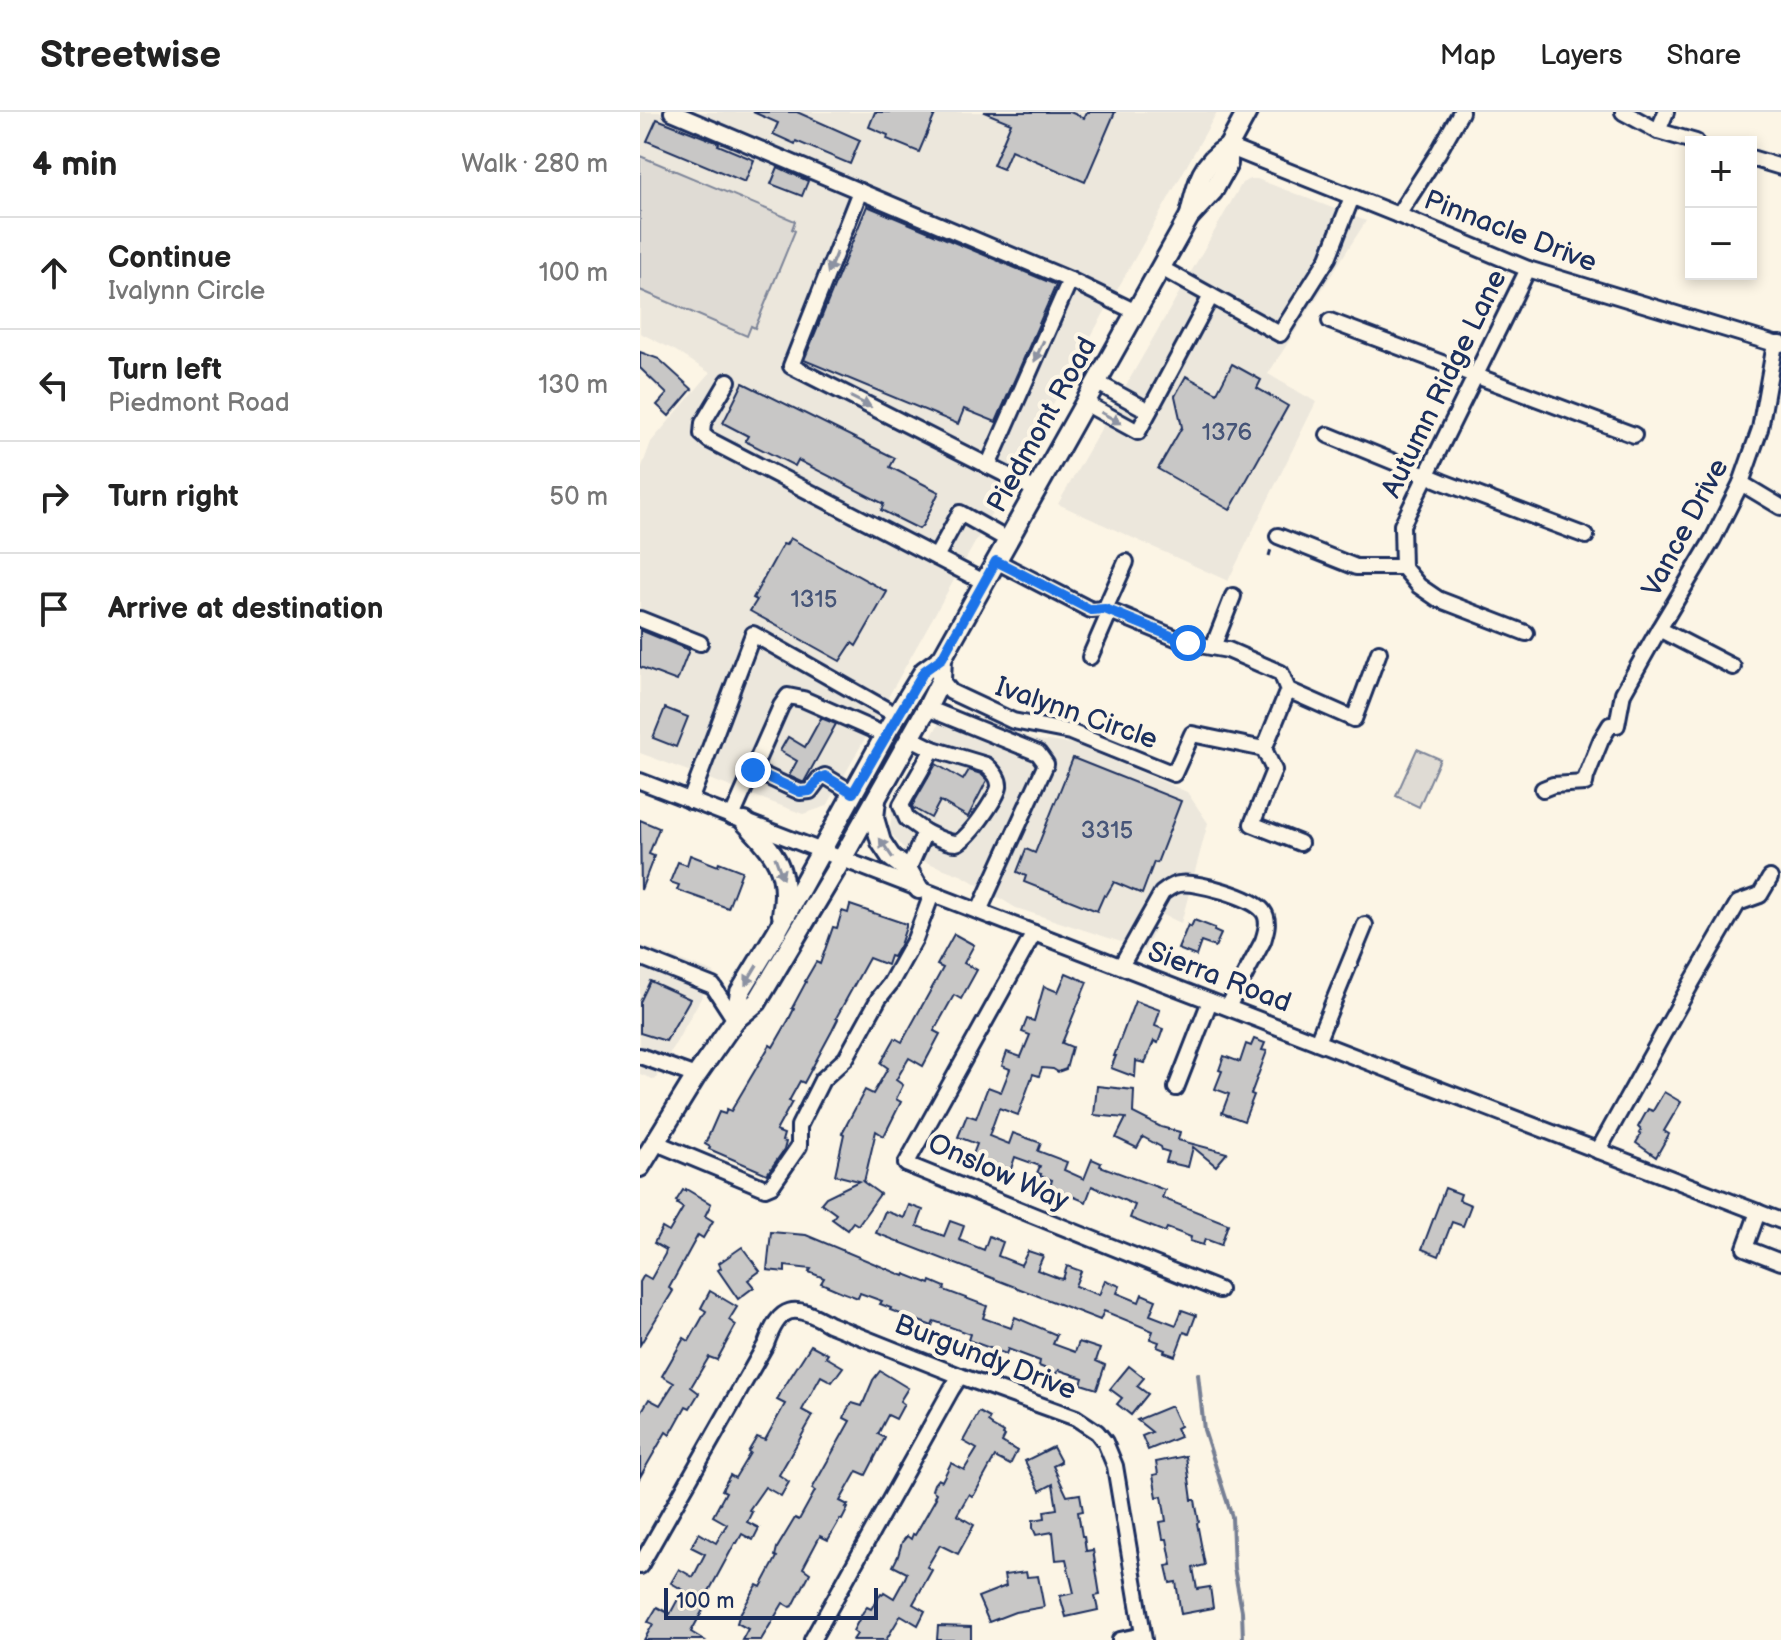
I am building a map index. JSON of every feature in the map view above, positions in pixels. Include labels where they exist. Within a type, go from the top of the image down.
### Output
[{"type":"main road","name":"Piedmont Road","points":[[735,1020],[740,992],[780,926],[896,715],[924,671],[942,658],[1189,217],[1213,191],[1228,164],[1228,147],[1247,112]]},
{"type":"main road","name":"Piedmont Road","points":[[646,1152],[735,1020],[757,1002],[911,738],[941,680],[942,658]]},
{"type":"main road","points":[[876,798],[874,818],[881,842],[891,857],[908,870],[925,892]]},
{"type":"main road","points":[[738,820],[767,844],[782,869],[784,903],[780,926]]},
{"type":"street","points":[[672,112],[1070,280],[1136,312]]},
{"type":"street","points":[[1398,215],[1461,112]]},
{"type":"street","points":[[1623,112],[1658,131],[1685,139]]},
{"type":"street","points":[[1658,131],[1666,112]]},
{"type":"street","name":"Pinnacle Drive","points":[[1228,147],[1528,269],[1778,344]]},
{"type":"street","points":[[1757,160],[1781,167]]},
{"type":"street","points":[[860,191],[791,366],[1036,490]]},
{"type":"street","points":[[1161,268],[1280,334],[1328,258],[1352,197]]},
{"type":"street","name":"Autumn Ridge Lane","points":[[1403,567],[1402,525],[1528,269]]},
{"type":"street","points":[[988,466],[1070,280]]},
{"type":"street","points":[[1085,403],[1138,432],[1211,296]]},
{"type":"street","points":[[1330,321],[1634,435]]},
{"type":"street","name":"Vance Drive","points":[[1543,789],[1553,785],[1585,783],[1601,740],[1610,725],[1617,725],[1623,693],[1713,539],[1741,483],[1760,429],[1778,344]]},
{"type":"street","points":[[728,381],[703,423],[702,434],[709,440],[984,582]]},
{"type":"street","points":[[1096,382],[1149,411]]},
{"type":"street","points":[[1328,435],[1586,536]]},
{"type":"street","points":[[1741,483],[1781,507]]},
{"type":"street","points":[[936,557],[960,513],[1008,540]]},
{"type":"street","points":[[1275,541],[1356,567],[1403,567],[1419,586],[1438,599],[1526,633]]},
{"type":"street","points":[[996,561],[1091,610],[1108,610],[1188,643],[1228,650],[1281,673],[1288,690],[1354,719],[1379,652]]},
{"type":"street","points":[[1090,657],[1126,562]]},
{"type":"street","points":[[1213,647],[1233,596]]},
{"type":"street","points":[[640,619],[700,643]]},
{"type":"street","points":[[1659,629],[1733,667]]},
{"type":"street","points":[[690,801],[753,634],[896,715]]},
{"type":"street","name":"Ivalynn Circle","points":[[941,680],[951,692],[1013,721],[1070,732],[1174,774],[1192,734],[1264,749]]},
{"type":"street","points":[[1288,690],[1264,749],[1274,770],[1252,824],[1300,843]]},
{"type":"street","points":[[738,820],[753,770],[788,696],[803,699],[885,735]]},
{"type":"street","points":[[927,708],[1038,753],[1046,764],[979,911]]},
{"type":"street","points":[[911,738],[933,749],[986,765],[998,780],[999,788],[975,826],[964,840],[957,843],[925,832],[907,819],[901,805],[933,749]]},
{"type":"street","points":[[753,770],[800,792],[810,791],[825,776],[853,793]]},
{"type":"street","name":"Sierra Road","points":[[640,781],[1781,1221]]},
{"type":"street","points":[[908,870],[925,832]]},
{"type":"street","points":[[1598,1151],[1738,903],[1760,895],[1770,878]]},
{"type":"street","points":[[1121,966],[1162,893],[1171,887],[1191,884],[1248,901],[1263,910],[1266,931],[1228,1007]]},
{"type":"street","points":[[646,1152],[765,1188],[772,1185],[799,1146],[799,1126],[822,1080],[846,1058],[915,939],[925,892]]},
{"type":"street","points":[[1317,1042],[1365,925]]},
{"type":"street","name":"Onslow Way","points":[[1034,933],[906,1164],[1219,1290]]},
{"type":"street","points":[[640,957],[713,986],[735,1020]]},
{"type":"street","points":[[1176,1088],[1210,1001]]},
{"type":"street","points":[[640,1056],[696,1076]]},
{"type":"street","points":[[1758,1212],[1745,1248],[1781,1262]]},
{"type":"street","name":"Burgundy Drive","points":[[640,1566],[766,1344],[772,1327],[778,1318],[800,1310],[960,1376],[1088,1424],[1105,1442],[1115,1466],[1144,1637]]},
{"type":"street","points":[[812,1640],[960,1376]]},
{"type":"street","points":[[1120,1640],[1144,1637]]},
{"type":"path","points":[[1269,556],[1275,541]]},
{"type":"shaded area","points":[[640,112],[1217,112],[827,806],[803,814],[640,753],[640,472],[651,442],[710,373],[640,333]]},
{"type":"shaded area","points":[[640,156],[795,221],[792,229],[795,231],[755,328],[751,326],[747,336],[640,290]]},
{"type":"shaded area","points":[[1250,179],[1366,221],[1268,374],[1316,402],[1228,581],[1058,504],[1242,183]]},
{"type":"shaded area","points":[[949,706],[1037,740],[1074,744],[1187,792],[1208,823],[1181,923],[1161,914],[1146,950],[1016,908],[963,876],[910,856],[890,832],[892,805]]},
{"type":"shaded area","points":[[1417,749],[1440,759],[1419,807],[1396,796]]},
{"type":"shaded area","points":[[640,945],[715,973],[655,1080],[640,1074]]},
{"type":"building","points":[[753,112],[797,112],[860,140],[850,164],[773,134],[778,123]]},
{"type":"building","points":[[875,112],[936,112],[919,152],[887,139],[888,135],[869,127]]},
{"type":"building","points":[[984,112],[1070,112],[1084,118],[1087,112],[1115,112],[1085,182],[1011,150],[1003,169],[993,165],[1011,123]]},
{"type":"building","points":[[657,119],[754,160],[745,182],[647,141]]},
{"type":"building","points":[[778,167],[808,181],[802,196],[771,184]]},
{"type":"building","points":[[867,206],[1056,285],[996,422],[964,409],[958,424],[804,360]]},
{"type":"building","points":[[640,352],[659,359],[692,389],[669,416],[657,405],[667,394],[640,368]]},
{"type":"building","points":[[1232,364],[1261,380],[1257,388],[1288,406],[1230,510],[1158,469],[1182,427],[1175,396],[1186,376],[1217,393]]},
{"type":"building","points":[[743,383],[895,458],[890,467],[939,492],[923,525],[919,529],[881,510],[884,504],[798,460],[795,466],[745,441],[748,436],[723,423]]},
{"type":"building","points":[[790,538],[887,592],[856,646],[852,643],[840,661],[750,611],[757,600],[753,598],[783,544],[786,545]]},
{"type":"building","points":[[640,630],[689,650],[677,681],[640,667]]},
{"type":"building","points":[[665,708],[688,717],[676,747],[653,738]]},
{"type":"building","points":[[821,718],[836,724],[802,782],[789,776],[797,761],[780,751],[788,737],[805,747]]},
{"type":"building","points":[[1073,758],[1181,801],[1142,894],[1114,882],[1097,911],[1024,882],[1026,876],[1017,872],[1026,849],[1035,853]]},
{"type":"building","points":[[936,764],[963,780],[969,770],[987,780],[968,817],[940,801],[931,818],[913,808]]},
{"type":"building","points":[[640,820],[659,828],[649,854],[654,856],[641,890]]},
{"type":"building","points":[[690,855],[742,871],[728,908],[677,890],[679,885],[670,882],[678,862],[687,865]]},
{"type":"building","points":[[850,905],[906,924],[906,927],[900,945],[887,965],[869,958],[804,1083],[800,1081],[789,1101],[792,1102],[776,1131],[784,1134],[784,1150],[767,1174],[709,1149],[705,1144],[719,1112],[725,1114],[727,1109],[731,1111],[770,1045],[773,1047],[805,981],[816,962],[820,964],[833,927],[837,928],[842,911],[848,913]]},
{"type":"building","points":[[1194,920],[1215,928],[1214,931],[1221,934],[1215,947],[1201,942],[1196,956],[1178,949],[1188,925],[1191,927]]},
{"type":"building","points":[[954,934],[974,945],[964,963],[977,970],[961,999],[954,995],[934,1031],[940,1034],[923,1066],[909,1058],[896,1080],[903,1085],[896,1099],[901,1102],[884,1136],[876,1131],[862,1181],[880,1194],[858,1225],[853,1222],[847,1230],[832,1219],[836,1214],[821,1203],[826,1197],[859,1181],[835,1175],[842,1133],[865,1090],[873,1094],[888,1068],[881,1063],[895,1038],[902,1042],[943,968],[937,965]]},
{"type":"building","points":[[1066,973],[1087,982],[1062,1043],[1072,1047],[1066,1069],[1058,1072],[1042,1068],[1039,1076],[1033,1074],[1018,1115],[999,1108],[989,1136],[1009,1144],[1013,1133],[1041,1143],[1038,1151],[1067,1162],[1064,1170],[1084,1179],[1092,1159],[1101,1163],[1100,1166],[1165,1190],[1162,1198],[1228,1224],[1221,1245],[1205,1239],[1203,1245],[1167,1228],[1165,1232],[1130,1218],[1135,1205],[1092,1186],[1086,1202],[1050,1187],[1052,1180],[1037,1173],[1040,1166],[1015,1157],[1010,1172],[995,1167],[972,1157],[977,1144],[958,1137],[967,1115],[976,1118],[988,1087],[1001,1092],[1010,1069],[1002,1066],[1007,1052],[1021,1057],[1030,1035],[1022,1032],[1027,1019],[1034,1021],[1044,986],[1058,992]]},
{"type":"building","points":[[650,981],[690,999],[666,1041],[640,1033],[640,1002]]},
{"type":"building","points":[[1135,1001],[1160,1010],[1155,1026],[1163,1029],[1145,1063],[1136,1061],[1135,1077],[1111,1068]]},
{"type":"building","points":[[1254,1039],[1265,1043],[1262,1050],[1267,1051],[1244,1121],[1222,1113],[1229,1094],[1215,1089],[1224,1056],[1240,1062],[1246,1044],[1251,1046]]},
{"type":"building","points":[[1097,1086],[1134,1090],[1133,1113],[1161,1127],[1180,1132],[1178,1140],[1227,1153],[1216,1166],[1193,1147],[1188,1167],[1166,1162],[1169,1152],[1143,1137],[1137,1148],[1116,1138],[1126,1118],[1094,1115]]},
{"type":"building","points":[[1664,1092],[1681,1102],[1664,1131],[1669,1134],[1656,1157],[1636,1143],[1641,1134],[1638,1127],[1648,1109],[1653,1111]]},
{"type":"building","points":[[1445,1188],[1461,1194],[1459,1200],[1471,1205],[1463,1226],[1452,1222],[1439,1256],[1422,1249]]},
{"type":"building","points":[[686,1189],[711,1204],[705,1216],[713,1221],[703,1238],[698,1235],[669,1288],[673,1291],[640,1345],[640,1282],[644,1275],[651,1279],[665,1254],[666,1250],[654,1243],[662,1228],[669,1232],[683,1208],[676,1201]]},
{"type":"building","points":[[909,1205],[923,1210],[917,1226],[944,1236],[950,1221],[964,1226],[959,1240],[984,1250],[989,1236],[1003,1242],[998,1256],[1021,1265],[1028,1251],[1043,1256],[1037,1270],[1063,1279],[1067,1266],[1081,1271],[1075,1286],[1099,1295],[1105,1280],[1120,1286],[1117,1293],[1139,1302],[1142,1294],[1156,1300],[1150,1315],[1176,1325],[1182,1310],[1196,1315],[1189,1334],[1184,1332],[1175,1356],[1157,1347],[1159,1342],[1150,1339],[1153,1331],[1104,1311],[1100,1320],[876,1233],[885,1211],[904,1218]]},
{"type":"building","points":[[771,1232],[806,1235],[904,1276],[930,1284],[931,1281],[945,1287],[944,1290],[987,1306],[983,1318],[1011,1328],[1015,1317],[1057,1335],[1053,1344],[1075,1352],[1079,1342],[1100,1349],[1096,1361],[1105,1365],[1097,1389],[1081,1384],[1083,1378],[1039,1366],[1040,1361],[1008,1349],[1006,1354],[968,1340],[970,1334],[934,1321],[932,1326],[890,1310],[880,1304],[882,1301],[860,1293],[858,1298],[842,1292],[821,1283],[824,1278],[809,1272],[811,1269],[785,1266],[785,1272],[767,1270]]},
{"type":"building","points":[[742,1247],[760,1271],[748,1280],[754,1287],[738,1299],[718,1270],[721,1268],[719,1263]]},
{"type":"building","points":[[710,1291],[737,1307],[729,1320],[736,1325],[717,1360],[709,1357],[691,1387],[699,1393],[690,1408],[686,1406],[670,1435],[666,1432],[640,1477],[640,1414],[649,1399],[660,1405],[674,1383],[662,1376],[684,1338],[689,1341],[706,1311],[701,1308]]},
{"type":"building","points":[[811,1345],[843,1367],[832,1382],[821,1376],[802,1410],[813,1416],[779,1475],[789,1482],[781,1496],[765,1487],[749,1510],[752,1512],[747,1522],[759,1528],[753,1540],[742,1534],[735,1543],[701,1606],[704,1608],[691,1632],[704,1640],[644,1640],[653,1624],[648,1622],[657,1607],[670,1614],[683,1590],[671,1583],[679,1569],[693,1577],[705,1554],[691,1547],[699,1533],[716,1543],[727,1524],[713,1516],[726,1492],[722,1490],[730,1475],[735,1478],[757,1437],[765,1440],[785,1404],[777,1400]]},
{"type":"building","points":[[1129,1366],[1144,1378],[1137,1386],[1148,1394],[1131,1415],[1117,1404],[1122,1398],[1110,1389]]},
{"type":"building","points":[[880,1371],[908,1388],[900,1401],[904,1404],[896,1419],[888,1415],[878,1434],[885,1438],[866,1475],[857,1471],[840,1501],[848,1505],[842,1520],[828,1540],[820,1536],[803,1568],[810,1573],[793,1606],[783,1603],[761,1640],[742,1640],[748,1629],[737,1623],[740,1614],[757,1585],[761,1587],[777,1557],[777,1548],[795,1518],[799,1520],[815,1491],[812,1489],[850,1421],[844,1418],[847,1410],[852,1403],[862,1406]]},
{"type":"building","points":[[1171,1406],[1180,1426],[1176,1428],[1180,1437],[1148,1450],[1142,1436],[1152,1432],[1137,1420]]},
{"type":"building","points":[[979,1412],[990,1418],[988,1422],[1004,1433],[1002,1442],[1017,1451],[1010,1465],[995,1457],[974,1495],[969,1494],[957,1515],[974,1525],[958,1554],[940,1545],[927,1567],[932,1570],[913,1604],[925,1611],[918,1625],[901,1615],[886,1640],[853,1640],[857,1634],[853,1631],[867,1607],[871,1609],[884,1592],[894,1598],[905,1578],[907,1573],[893,1566],[902,1542],[907,1536],[911,1539],[915,1535],[936,1498],[932,1490],[934,1484],[938,1479],[942,1481],[951,1463],[964,1470],[977,1449],[963,1441]]},
{"type":"building","points":[[1053,1447],[1061,1462],[1053,1466],[1067,1496],[1080,1494],[1083,1511],[1078,1512],[1082,1536],[1086,1551],[1093,1550],[1100,1595],[1095,1596],[1098,1610],[1066,1617],[1060,1596],[1074,1593],[1066,1559],[1056,1560],[1053,1532],[1036,1535],[1033,1528],[1033,1520],[1045,1518],[1044,1511],[1057,1509],[1053,1484],[1040,1491],[1025,1461]]},
{"type":"building","points":[[1186,1456],[1205,1565],[1193,1568],[1197,1589],[1210,1587],[1213,1608],[1181,1614],[1176,1582],[1170,1583],[1166,1566],[1172,1565],[1160,1522],[1166,1521],[1162,1496],[1157,1497],[1153,1475],[1158,1474],[1156,1462]]},
{"type":"building","points":[[1026,1572],[1027,1577],[1038,1576],[1044,1607],[1015,1612],[989,1622],[978,1597],[1006,1586],[1004,1575]]},
{"type":"building","points":[[938,1626],[971,1627],[971,1640],[937,1640]]},
{"type":"waterway","points":[[1198,1374],[1204,1430],[1232,1517],[1234,1568],[1242,1611],[1243,1640]]},
{"type":"route","points":[[753,770],[800,792],[810,791],[825,776],[853,793],[924,671],[942,658],[996,561],[1091,610],[1105,609],[1188,643]]}]
